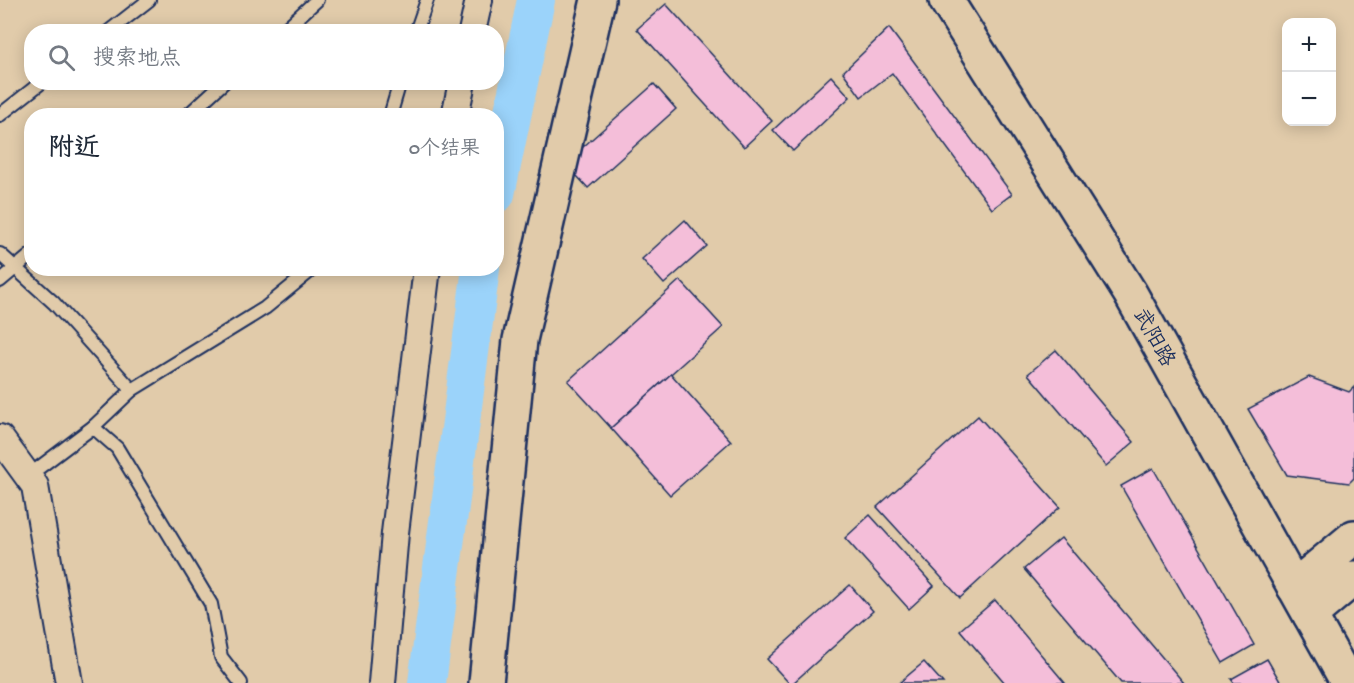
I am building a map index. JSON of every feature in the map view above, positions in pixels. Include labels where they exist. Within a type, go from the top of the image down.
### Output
[{"type":"street","points":[[474,24],[479,0]]},
{"type":"street","points":[[486,683],[520,340],[598,0]]},
{"type":"street","name":"武阳路","points":[[946,0],[1130,293],[1348,683]]},
{"type":"street","points":[[457,108],[461,90]]},
{"type":"street","points":[[382,683],[395,533],[426,276]]},
{"type":"street","points":[[0,438],[35,486],[69,683]]},
{"type":"street","points":[[1302,601],[1354,537]]},
{"type":"street","points":[[1302,601],[1354,578]]},
{"type":"lane","points":[[118,24],[149,0]]},
{"type":"lane","points":[[291,24],[317,0]]},
{"type":"lane","points":[[419,24],[427,0]]},
{"type":"lane","points":[[0,115],[32,90]]},
{"type":"lane","points":[[196,108],[215,90]]},
{"type":"lane","points":[[392,108],[398,90]]},
{"type":"lane","points":[[0,254],[24,275]]},
{"type":"lane","points":[[0,280],[24,261]]},
{"type":"lane","points":[[25,276],[54,303],[132,390]]},
{"type":"lane","points":[[28,476],[93,427],[132,390],[265,308],[304,276]]},
{"type":"lane","points":[[93,427],[117,448],[212,604],[221,657],[241,683]]},
{"type":"building","points":[[666,4],[772,121],[744,147],[637,29]]},
{"type":"building","points":[[889,28],[1012,194],[992,209],[892,73],[861,97],[843,72]]},
{"type":"building","points":[[831,76],[850,97],[793,151],[773,130]]},
{"type":"building","points":[[654,84],[676,109],[588,188],[565,163]]},
{"type":"building","points":[[685,220],[707,246],[664,284],[642,259]]},
{"type":"building","points":[[680,280],[723,327],[611,428],[568,381]]},
{"type":"building","points":[[1056,350],[1134,442],[1106,466],[1028,374]]},
{"type":"building","points":[[671,374],[731,441],[670,495],[611,428]]},
{"type":"building","points":[[1309,377],[1349,392],[1354,387],[1354,478],[1349,483],[1287,475],[1248,409]]},
{"type":"building","points":[[978,416],[1060,507],[960,598],[877,507]]},
{"type":"building","points":[[1153,468],[1254,645],[1223,663],[1121,486]]},
{"type":"building","points":[[870,515],[934,586],[909,609],[845,538]]},
{"type":"building","points":[[1061,538],[1184,683],[1121,683],[1024,569]]},
{"type":"building","points":[[850,585],[873,611],[793,683],[789,683],[767,659]]},
{"type":"building","points":[[995,600],[1065,683],[1005,683],[960,630]]},
{"type":"building","points":[[1267,659],[1281,683],[1234,683],[1231,679]]},
{"type":"building","points":[[924,662],[943,683],[899,683]]},
{"type":"waterway","points":[[504,155],[536,0]]},
{"type":"waterway","points":[[427,683],[480,276]]}]
